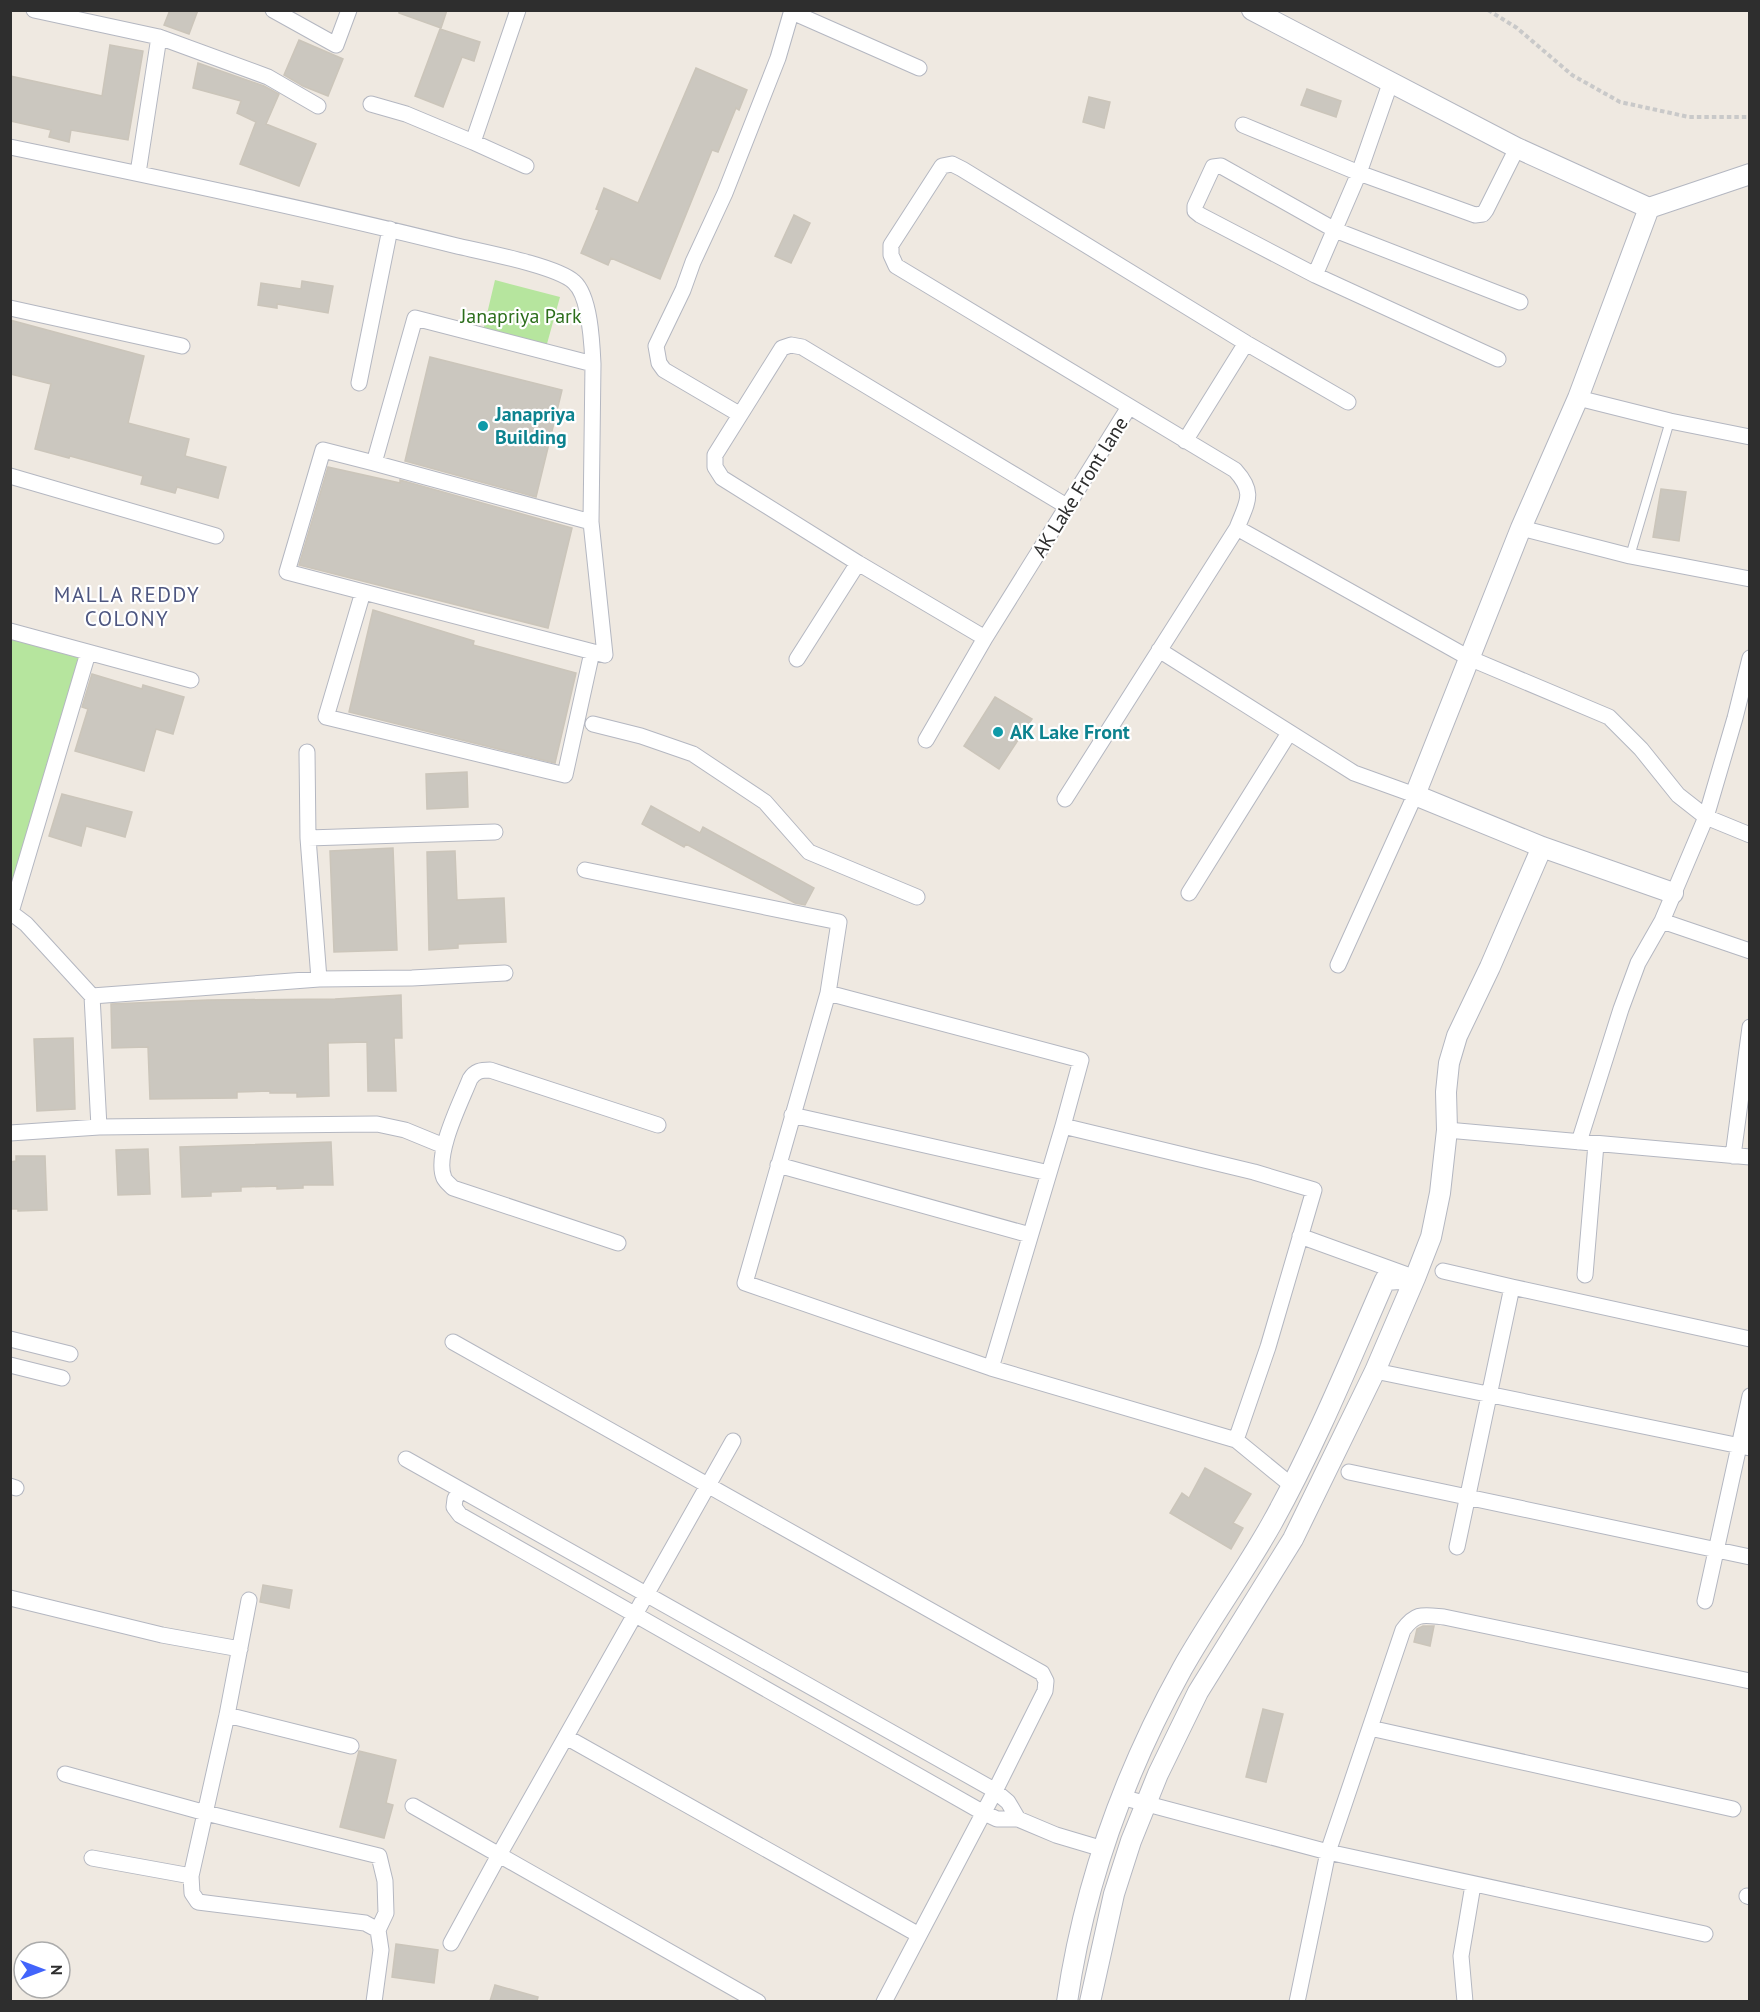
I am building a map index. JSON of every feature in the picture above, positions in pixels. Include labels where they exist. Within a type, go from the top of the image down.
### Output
[{"type":"street","points":[[34,10],[159,37],[268,77],[318,105]]},
{"type":"street","points":[[273,10],[336,45],[349,10]]},
{"type":"street","points":[[473,142],[518,10]]},
{"type":"street","points":[[1252,10],[1517,148],[1649,208],[1745,179]]},
{"type":"street","points":[[739,414],[664,370],[659,363],[656,346],[725,194],[778,58],[792,11],[919,68]]},
{"type":"street","points":[[138,173],[159,37]]},
{"type":"street","points":[[1316,275],[1359,173],[1391,81]]},
{"type":"street","points":[[371,104],[406,114],[526,166]]},
{"type":"street","points":[[1243,125],[1359,173],[1475,214],[1482,214],[1486,210],[1517,148]]},
{"type":"street","points":[[10,147],[355,220],[564,275],[576,283],[584,297],[592,338],[591,522],[605,655],[287,572],[323,450],[591,522]]},
{"type":"street","points":[[1129,407],[896,266],[891,255],[891,245],[942,166],[952,164],[962,169],[1246,343],[1348,402]]},
{"type":"street","points":[[1498,359],[1316,275],[1200,216],[1194,206],[1213,167],[1221,166],[1335,230],[1520,302]]},
{"type":"street","points":[[1338,965],[1415,795],[1521,528],[1578,398],[1649,208]]},
{"type":"street","points":[[359,383],[390,229]]},
{"type":"street","points":[[10,308],[182,346]]},
{"type":"street","points":[[374,463],[415,318],[593,364]]},
{"type":"street","points":[[1185,441],[1246,343]]},
{"type":"street","points":[[985,638],[858,563],[723,477],[714,467],[715,454],[739,414],[782,348],[791,345],[802,347],[1068,507]]},
{"type":"street","points":[[1578,398],[1670,421],[1749,437]]},
{"type":"street","name":"AK Lake Front lane","points":[[926,741],[985,638],[1129,407],[1235,471],[1247,483],[1249,499],[1237,528],[1065,799]]},
{"type":"street","points":[[10,477],[216,536]]},
{"type":"street","points":[[1237,528],[1469,658],[1609,717],[1641,749],[1678,795],[1706,817],[1749,835]]},
{"type":"street","points":[[1521,528],[1630,556],[1749,579]]},
{"type":"street","points":[[796,658],[858,563]]},
{"type":"street","points":[[363,592],[326,717],[565,775],[592,652]]},
{"type":"street","points":[[10,631],[191,680]]},
{"type":"street","points":[[1159,650],[1354,773],[1415,795],[1542,847],[1673,892]]},
{"type":"street","points":[[88,653],[11,912],[26,924],[92,996],[99,1127]]},
{"type":"street","points":[[1578,1142],[1638,963],[1662,921],[1706,817],[1742,720],[1749,658]]},
{"type":"street","points":[[593,724],[641,736],[693,754],[765,802],[808,852],[918,897]]},
{"type":"street","points":[[1189,893],[1288,733]]},
{"type":"street","points":[[307,752],[308,838],[319,979]]},
{"type":"street","points":[[308,838],[495,832]]},
{"type":"street","points":[[1090,2001],[1114,1894],[1131,1841],[1158,1774],[1197,1692],[1293,1539],[1375,1371],[1415,1278],[1433,1226],[1440,1193],[1447,1130],[1448,1073],[1457,1036],[1490,968],[1542,847]]},
{"type":"street","points":[[585,870],[839,922],[828,993],[745,1283],[991,1368],[1236,1440],[1291,1485],[1312,1498]]},
{"type":"street","points":[[1662,921],[1749,951]]},
{"type":"street","points":[[92,996],[319,979],[412,978],[505,973]]},
{"type":"street","points":[[828,993],[1081,1060],[991,1368]]},
{"type":"street","points":[[1733,1156],[1749,1027]]},
{"type":"street","points":[[618,1243],[453,1188],[444,1179],[442,1167],[444,1146],[470,1079],[474,1073],[482,1070],[490,1070],[658,1125]]},
{"type":"street","points":[[792,1115],[1049,1173]]},
{"type":"street","points":[[10,1133],[99,1127],[377,1124],[405,1130],[444,1146]]},
{"type":"street","points":[[1063,1126],[1254,1172],[1314,1190],[1268,1347],[1236,1440]]},
{"type":"street","points":[[1447,1130],[1749,1157]]},
{"type":"street","points":[[1584,1275],[1596,1144]]},
{"type":"street","points":[[778,1165],[1030,1234]]},
{"type":"street","points":[[1300,1236],[1415,1278]]},
{"type":"street","points":[[1443,1271],[1749,1339]]},
{"type":"street","points":[[1067,2001],[1085,1911],[1104,1849],[1121,1797],[1161,1708],[1258,1547],[1291,1485],[1324,1418],[1385,1280],[1415,1278]]},
{"type":"street","points":[[1457,1547],[1512,1287]]},
{"type":"street","points":[[10,1339],[70,1354]]},
{"type":"street","points":[[453,1342],[1042,1674],[1046,1681],[1045,1691],[884,2001]]},
{"type":"street","points":[[10,1365],[62,1378]]},
{"type":"street","points":[[1375,1371],[1744,1447]]},
{"type":"street","points":[[1705,1601],[1716,1550],[1744,1447],[1749,1396]]},
{"type":"street","points":[[451,1943],[733,1441]]},
{"type":"street","points":[[406,1459],[994,1791],[1008,1802],[1018,1819]]},
{"type":"street","points":[[1349,1472],[1749,1557]]},
{"type":"street","points":[[460,1490],[454,1507],[460,1515],[982,1812],[997,1819],[1018,1819],[1056,1835],[1104,1849]]},
{"type":"street","points":[[10,1598],[162,1635],[240,1649]]},
{"type":"street","points":[[249,1600],[227,1715],[191,1876],[192,1893],[198,1902],[365,1923],[378,1930]]},
{"type":"street","points":[[1296,2001],[1328,1852],[1403,1630],[1411,1619],[1422,1614],[1444,1617],[1749,1681]]},
{"type":"street","points":[[227,1715],[351,1746]]},
{"type":"street","points":[[1370,1728],[1733,1809]]},
{"type":"street","points":[[566,1737],[919,1935]]},
{"type":"street","points":[[65,1774],[206,1814],[379,1856],[385,1881],[386,1913],[378,1930],[381,1950],[374,2001]]},
{"type":"street","points":[[1121,1797],[1328,1852],[1705,1934]]},
{"type":"street","points":[[412,1806],[758,2001]]},
{"type":"street","points":[[92,1858],[191,1876]]},
{"type":"street","points":[[1466,2001],[1461,1956],[1473,1885]]},
{"type":"lane","points":[[1630,556],[1670,421]]},
{"type":"path","points":[[1488,10],[1517,28],[1572,75],[1620,102],[1689,117],[1749,117]]},
{"type":"green space","name":"Janapriya Park","points":[[495,280],[560,297],[545,351],[482,335]]},
{"type":"green space","points":[[11,639],[79,658],[11,891]]},
{"type":"building","points":[[170,10],[198,10],[189,34],[164,25]]},
{"type":"building","points":[[399,10],[447,10],[441,28],[399,13]]},
{"type":"building","points":[[440,29],[480,42],[474,61],[462,57],[443,107],[415,96]]},
{"type":"building","points":[[299,40],[343,59],[328,96],[284,75]]},
{"type":"building","points":[[110,45],[143,51],[128,140],[71,130],[69,142],[49,137],[51,130],[10,121],[10,76],[102,96]]},
{"type":"building","points":[[198,63],[264,86],[279,94],[266,124],[316,144],[299,186],[240,164],[256,122],[237,113],[241,101],[193,88]]},
{"type":"building","points":[[696,68],[747,90],[739,110],[736,108],[718,152],[712,150],[660,279],[611,258],[608,265],[581,253],[599,210],[596,209],[604,188],[638,203]]},
{"type":"building","points":[[1307,89],[1341,101],[1336,117],[1301,105]]},
{"type":"building","points":[[1089,97],[1110,102],[1104,128],[1083,122]]},
{"type":"building","points":[[794,215],[810,223],[791,263],[775,256]]},
{"type":"building","points":[[302,281],[333,286],[328,313],[277,304],[277,308],[258,305],[261,283],[301,289]]},
{"type":"building","points":[[10,320],[144,356],[128,423],[189,439],[185,456],[226,467],[218,498],[177,487],[175,493],[141,484],[143,476],[35,449],[51,384],[10,374]]},
{"type":"building","name":"Janapriya Building","points":[[430,357],[562,390],[536,497],[405,461]]},
{"type":"building","points":[[328,467],[400,483],[400,480],[572,528],[548,628],[299,565]]},
{"type":"building","points":[[1661,489],[1686,492],[1679,541],[1653,537]]},
{"type":"building","points":[[373,610],[474,641],[473,645],[576,673],[555,763],[349,712]]},
{"type":"building","points":[[92,674],[142,689],[143,685],[184,697],[173,734],[156,729],[144,771],[75,751],[88,709],[82,707]]},
{"type":"building","name":"AK Lake Front","points":[[995,697],[1032,719],[999,769],[964,746]]},
{"type":"building","points":[[467,772],[468,807],[427,809],[426,774]]},
{"type":"building","points":[[62,794],[132,812],[125,837],[86,826],[81,846],[49,836]]},
{"type":"building","points":[[651,806],[700,833],[703,827],[814,888],[805,905],[795,903],[686,844],[684,847],[642,824]]},
{"type":"building","points":[[393,848],[397,950],[334,952],[330,851]]},
{"type":"building","points":[[455,851],[457,900],[504,898],[506,942],[458,944],[458,948],[429,950],[427,852]]},
{"type":"building","points":[[401,995],[402,1038],[394,1038],[396,1091],[368,1091],[367,1042],[328,1043],[329,1096],[297,1097],[297,1093],[270,1093],[270,1091],[237,1092],[237,1098],[150,1099],[148,1047],[112,1048],[111,1004],[208,1000],[335,999]]},
{"type":"building","points":[[73,1038],[75,1109],[37,1111],[34,1039]]},
{"type":"building","points":[[331,1142],[333,1185],[303,1185],[303,1188],[277,1189],[277,1186],[241,1187],[241,1191],[211,1192],[211,1196],[182,1197],[180,1147]]},
{"type":"building","points":[[148,1149],[150,1194],[118,1195],[116,1150]]},
{"type":"building","points":[[16,1156],[45,1156],[47,1210],[10,1209],[10,1162],[16,1161]]},
{"type":"building","points":[[1205,1468],[1251,1494],[1233,1523],[1243,1528],[1231,1549],[1170,1513],[1182,1493],[1189,1498]]},
{"type":"building","points":[[263,1585],[292,1590],[289,1608],[260,1602]]},
{"type":"building","points":[[1423,1626],[1434,1626],[1430,1646],[1414,1642],[1417,1629]]},
{"type":"building","points":[[1263,1709],[1283,1714],[1266,1782],[1246,1777]]},
{"type":"building","points":[[359,1751],[396,1760],[386,1803],[393,1805],[384,1838],[340,1827]]},
{"type":"building","points":[[396,1944],[438,1950],[434,1983],[392,1977]]},
{"type":"building","points":[[495,1985],[538,1997],[537,2001],[490,2001]]},
{"type":"place","name":"Janapriya Building","points":[[483,426]]},
{"type":"place","name":"AK Lake Front","points":[[998,732]]},
{"type":"district","name":"MALLA REDDY COLONY","points":[[127,606]]}]
